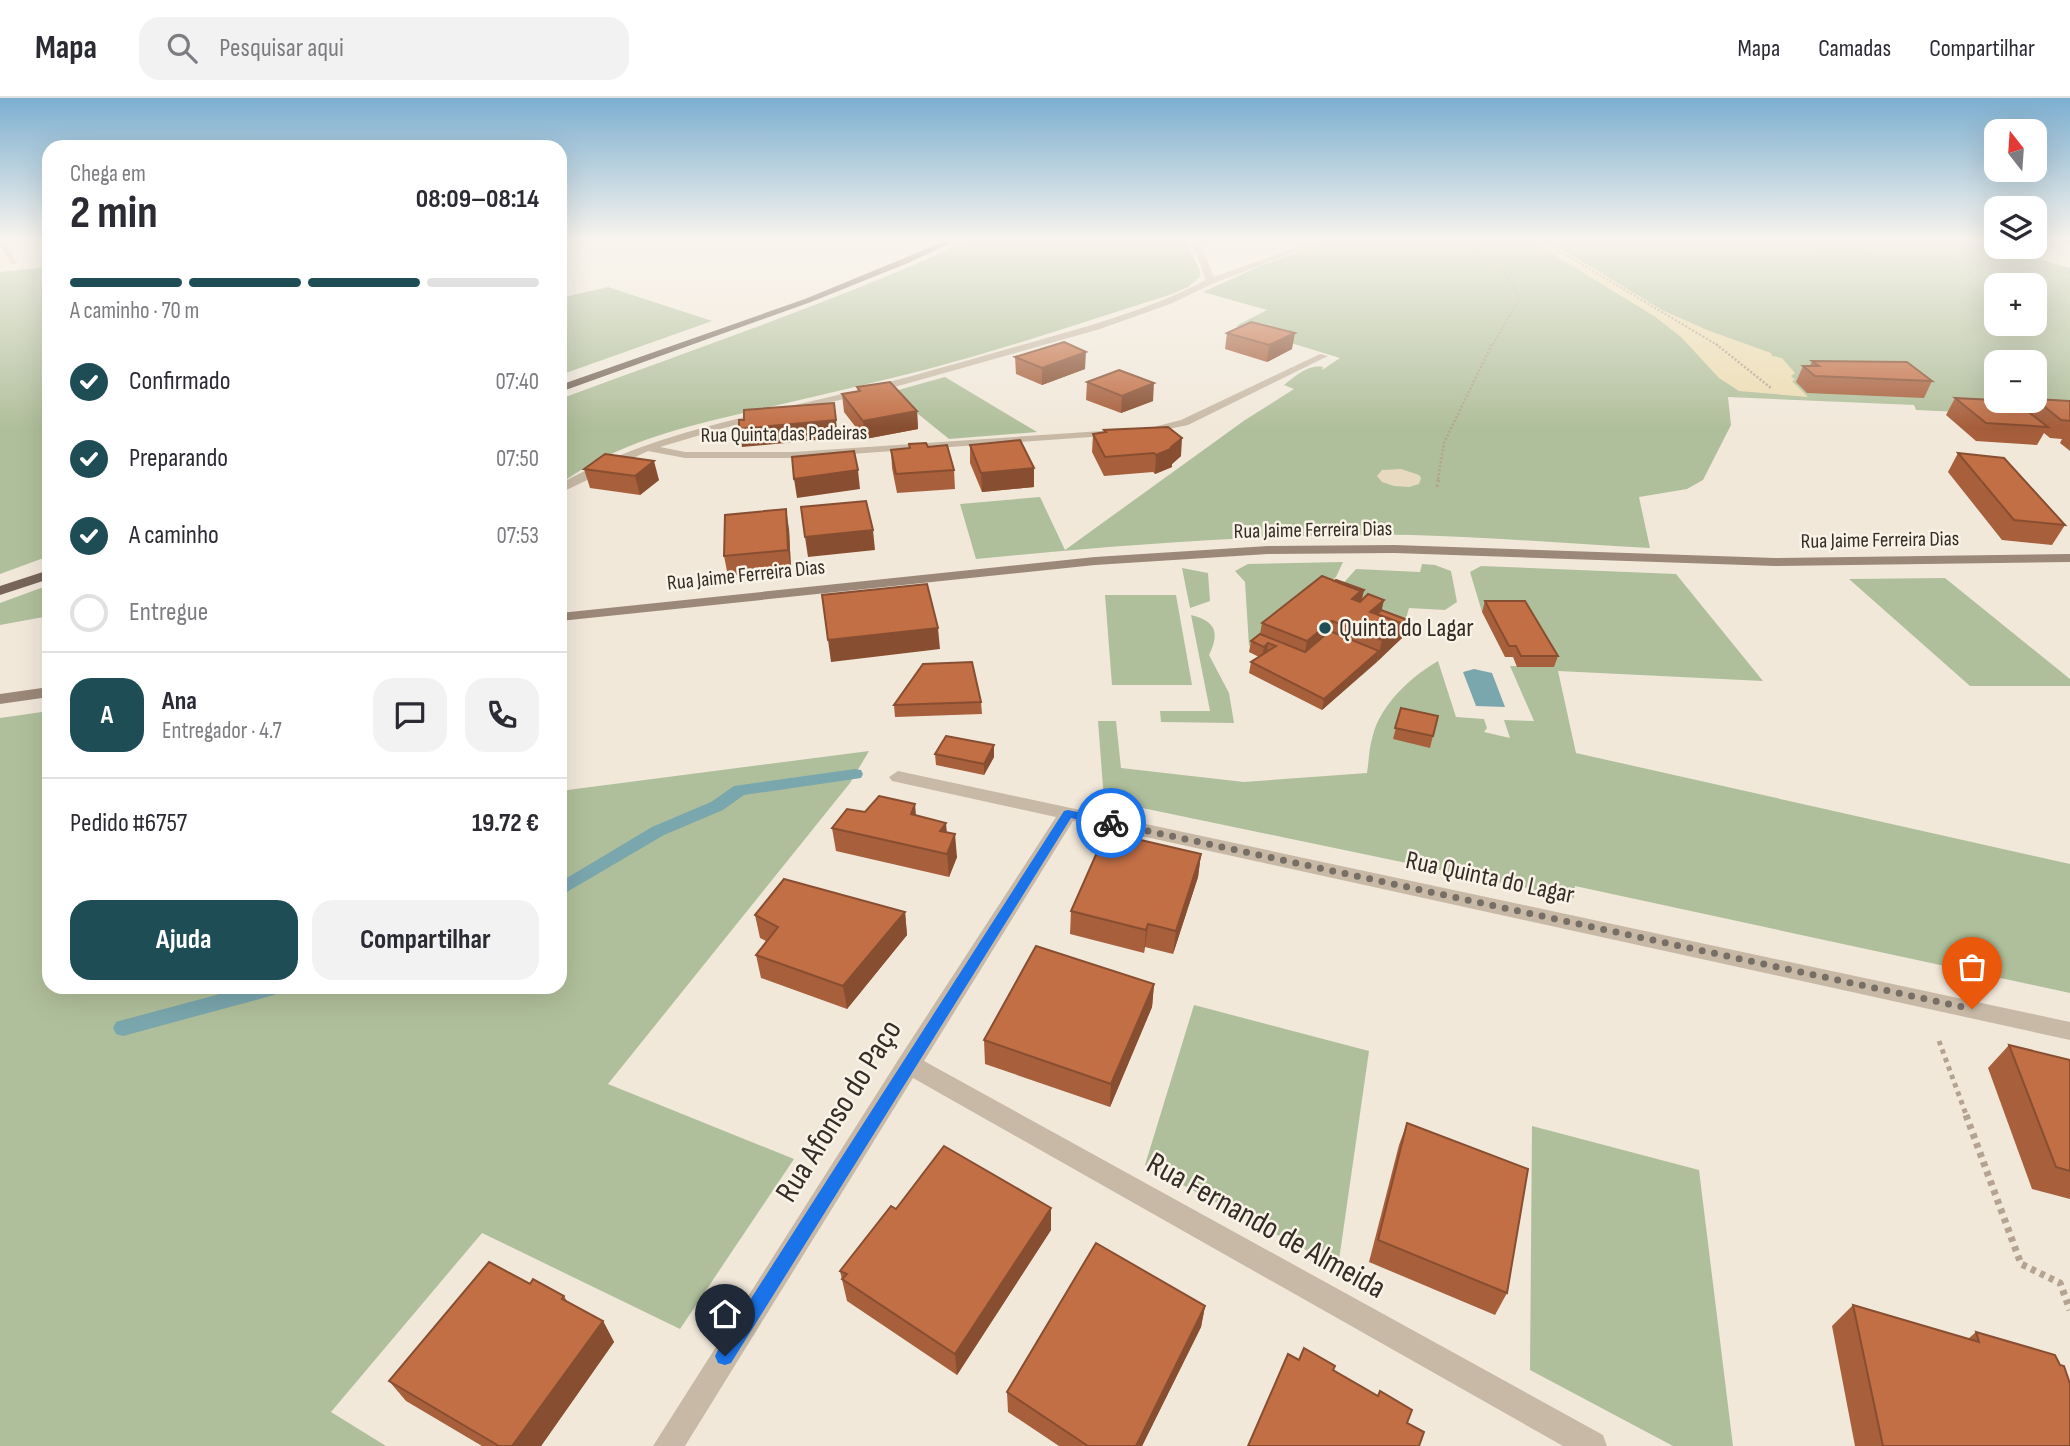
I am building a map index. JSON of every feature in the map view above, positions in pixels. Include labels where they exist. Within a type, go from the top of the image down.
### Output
[{"type":"main road","points":[[567,386],[799,303]]},
{"type":"main road","points":[[0,591],[42,576]]},
{"type":"street","points":[[567,484],[583,474],[649,448],[736,421],[880,388],[1092,328],[1163,303]]},
{"type":"street","points":[[1137,432],[1184,424],[1324,356]]},
{"type":"street","name":"Rua Quinta das Padeiras","points":[[649,448],[685,455],[794,455],[1124,433]]},
{"type":"street","name":"Rua Jaime Ferreira Dias","points":[[567,616],[1081,562],[1268,550],[1394,549],[1775,562],[2070,558]]},
{"type":"street","points":[[0,699],[42,693]]},
{"type":"street","name":"Rua Quinta do Lagar","points":[[898,777],[2070,1031]]},
{"type":"street","name":"Rua Afonso do Paço","points":[[668,1446],[1068,814]]},
{"type":"street","name":"Rua Fernando de Almeida","points":[[908,1064],[1592,1446]]},
{"type":"path","points":[[1437,487],[1444,443],[1488,352],[1517,303]]},
{"type":"path","points":[[1647,303],[1719,346],[1771,388]]},
{"type":"path","points":[[1923,998],[2021,1264],[2060,1283],[2070,1285]]},
{"type":"path","points":[[2060,1283],[2070,1310]]},
{"type":"green space","points":[[0,303],[42,303],[42,559],[0,574]]},
{"type":"green space","points":[[567,303],[657,303],[712,321],[567,373]]},
{"type":"green space","points":[[1144,303],[906,375],[701,423],[604,457],[567,479],[567,396],[818,304]]},
{"type":"green space","points":[[1242,303],[1984,303],[1984,336],[2047,336],[2047,303],[2070,303],[2070,417],[1916,410],[1914,405],[1728,397],[1731,425],[1703,480],[1687,489],[1639,497],[1650,548],[1441,536],[1357,535],[1193,541],[976,559],[960,504],[1040,497],[1065,550],[1245,420],[1294,389],[1284,385],[1298,375],[1312,367],[1323,367],[1322,370],[1340,358],[1236,326],[1267,310]]},
{"type":"green space","points":[[945,377],[1037,432],[949,439],[891,392]]},
{"type":"green space","points":[[1343,562],[1336,577],[1249,646],[1245,582],[1235,571],[1248,564]]},
{"type":"green space","points":[[1422,564],[1451,571],[1457,602],[1445,610],[1409,608],[1404,626],[1354,607],[1341,586],[1356,569],[1420,572]]},
{"type":"green space","points":[[1481,566],[1676,574],[1763,681],[1558,671],[1576,753],[2070,864],[2070,993],[1575,886],[1574,898],[1104,800],[1098,721],[1116,721],[1121,768],[1244,782],[1367,773],[1372,740],[1383,712],[1408,683],[1438,661],[1456,717],[1484,719],[1487,728],[1484,732],[1510,738],[1504,720],[1534,721],[1510,666],[1553,667],[1522,612],[1482,612],[1470,572]]},
{"type":"green space","points":[[1182,568],[1208,573],[1210,601],[1190,608]]},
{"type":"green space","points":[[1945,578],[2070,679],[2070,686],[1970,686],[1849,579]]},
{"type":"green space","points":[[42,588],[42,617],[0,625],[0,603]]},
{"type":"green space","points":[[1105,595],[1176,595],[1192,685],[1112,685]]},
{"type":"green space","points":[[1191,615],[1211,624],[1214,629],[1209,655],[1229,693],[1234,723],[1161,722],[1160,711],[1210,711]]},
{"type":"green space","points":[[42,712],[42,994],[567,994],[567,790],[869,751],[850,783],[608,1084],[794,1159],[680,1329],[482,1233],[331,1412],[386,1446],[0,1446],[0,718]]},
{"type":"green space","points":[[1194,1005],[1369,1051],[1338,1267],[1145,1165]]},
{"type":"green space","points":[[1532,1126],[1699,1170],[1733,1446],[1673,1446],[1530,1370]]},
{"type":"sand","points":[[1633,303],[1650,303],[1707,330],[1782,358],[1795,373],[1791,376],[1795,380],[1792,381],[1808,397],[1739,391],[1719,378],[1681,337]]},
{"type":"shaded area","points":[[1401,469],[1419,475],[1419,484],[1409,487],[1394,486],[1382,482],[1377,476],[1382,470]]},
{"type":"water","points":[[1474,669],[1492,673],[1505,707],[1476,706],[1463,672]]},
{"type":"building","points":[[1251,322],[1295,333],[1269,345],[1227,333]]},
{"type":"building","points":[[1064,342],[1086,352],[1042,368],[1015,357]]},
{"type":"building","points":[[1812,361],[1907,362],[1932,381],[1815,376],[1803,366],[1819,366]]},
{"type":"building","points":[[1119,370],[1154,383],[1122,396],[1087,382]]},
{"type":"building","points":[[890,382],[917,411],[863,421],[842,394],[860,391],[857,387]]},
{"type":"building","points":[[1955,398],[1984,399],[1984,413],[2030,413],[2048,427],[1986,423]]},
{"type":"building","points":[[2047,400],[2070,401],[2070,421],[2061,420],[2047,409]]},
{"type":"building","points":[[834,403],[836,420],[739,429],[739,420],[744,420],[744,410]]},
{"type":"building","points":[[1168,427],[1182,438],[1171,447],[1173,448],[1156,455],[1105,457],[1093,434],[1106,432],[1104,430]]},
{"type":"building","points":[[1020,440],[1034,468],[981,473],[970,445]]},
{"type":"building","points":[[926,443],[928,447],[947,445],[954,470],[896,474],[891,450],[910,448],[909,444]]},
{"type":"building","points":[[854,451],[858,470],[794,479],[792,457]]},
{"type":"building","points":[[1958,453],[2004,458],[2065,525],[2014,520]]},
{"type":"building","points":[[605,454],[654,461],[635,476],[584,469]]},
{"type":"building","points":[[866,501],[873,530],[805,537],[801,507]]},
{"type":"building","points":[[786,509],[788,550],[724,556],[725,515]]},
{"type":"building","points":[[1322,576],[1361,591],[1352,599],[1360,602],[1368,594],[1384,600],[1370,612],[1401,623],[1382,640],[1332,621],[1307,641],[1262,623]]},
{"type":"building","points":[[1336,580],[1364,590],[1361,593]]},
{"type":"building","points":[[927,584],[938,628],[828,640],[822,595]]},
{"type":"building","points":[[1485,601],[1525,601],[1558,656],[1521,656],[1516,646],[1509,646]]},
{"type":"building","points":[[1381,610],[1405,619],[1404,627],[1398,634],[1401,623],[1377,614]]},
{"type":"building","points":[[1330,631],[1379,651],[1324,699],[1251,662],[1276,646],[1268,643],[1264,647],[1251,641],[1260,634],[1305,652]]},
{"type":"building","points":[[972,662],[981,702],[894,705],[923,664]]},
{"type":"building","points":[[1401,708],[1438,716],[1433,736],[1395,728]]},
{"type":"building","points":[[946,736],[994,745],[984,764],[935,754]]},
{"type":"building","points":[[879,796],[915,804],[911,814],[946,823],[940,831],[955,834],[947,854],[832,828],[847,809],[865,812]]},
{"type":"building","points":[[1106,832],[1201,854],[1176,931],[1148,924],[1146,930],[1071,911]]},
{"type":"building","points":[[784,879],[905,912],[843,986],[756,955],[778,927],[755,915]]},
{"type":"building","points":[[1036,946],[1154,984],[1111,1084],[984,1040]]},
{"type":"building","points":[[2009,1045],[2070,1060],[2070,1171],[2056,1167]]},
{"type":"building","points":[[1407,1123],[1528,1169],[1507,1293],[1378,1240]]},
{"type":"building","points":[[944,1146],[1051,1208],[955,1354],[842,1279],[847,1274],[840,1271],[891,1206],[896,1209]]},
{"type":"building","points":[[1096,1243],[1205,1306],[1136,1446],[1088,1446],[1007,1392]]},
{"type":"building","points":[[489,1262],[530,1284],[533,1279],[564,1296],[562,1299],[603,1321],[512,1446],[499,1446],[389,1381]]},
{"type":"building","points":[[1853,1305],[1979,1342],[1976,1332],[2055,1355],[2060,1365],[2064,1366],[2070,1384],[2070,1446],[1883,1446]]},
{"type":"building","points":[[1304,1348],[1335,1366],[1333,1370],[1378,1396],[1380,1391],[1412,1410],[1407,1423],[1424,1432],[1419,1446],[1248,1446],[1288,1354],[1299,1360]]},
{"type":"waterway","points":[[567,886],[658,831],[717,806],[740,790],[855,774]]},
{"type":"waterway","points":[[123,1028],[248,994]]},
{"type":"way so far","points":[[1111,823],[1972,1009]]},
{"type":"place","name":"Quinta do Lagar","points":[[1325,628]]},
{"type":"route","points":[[725,1356],[1068,814],[1111,823]]}]
